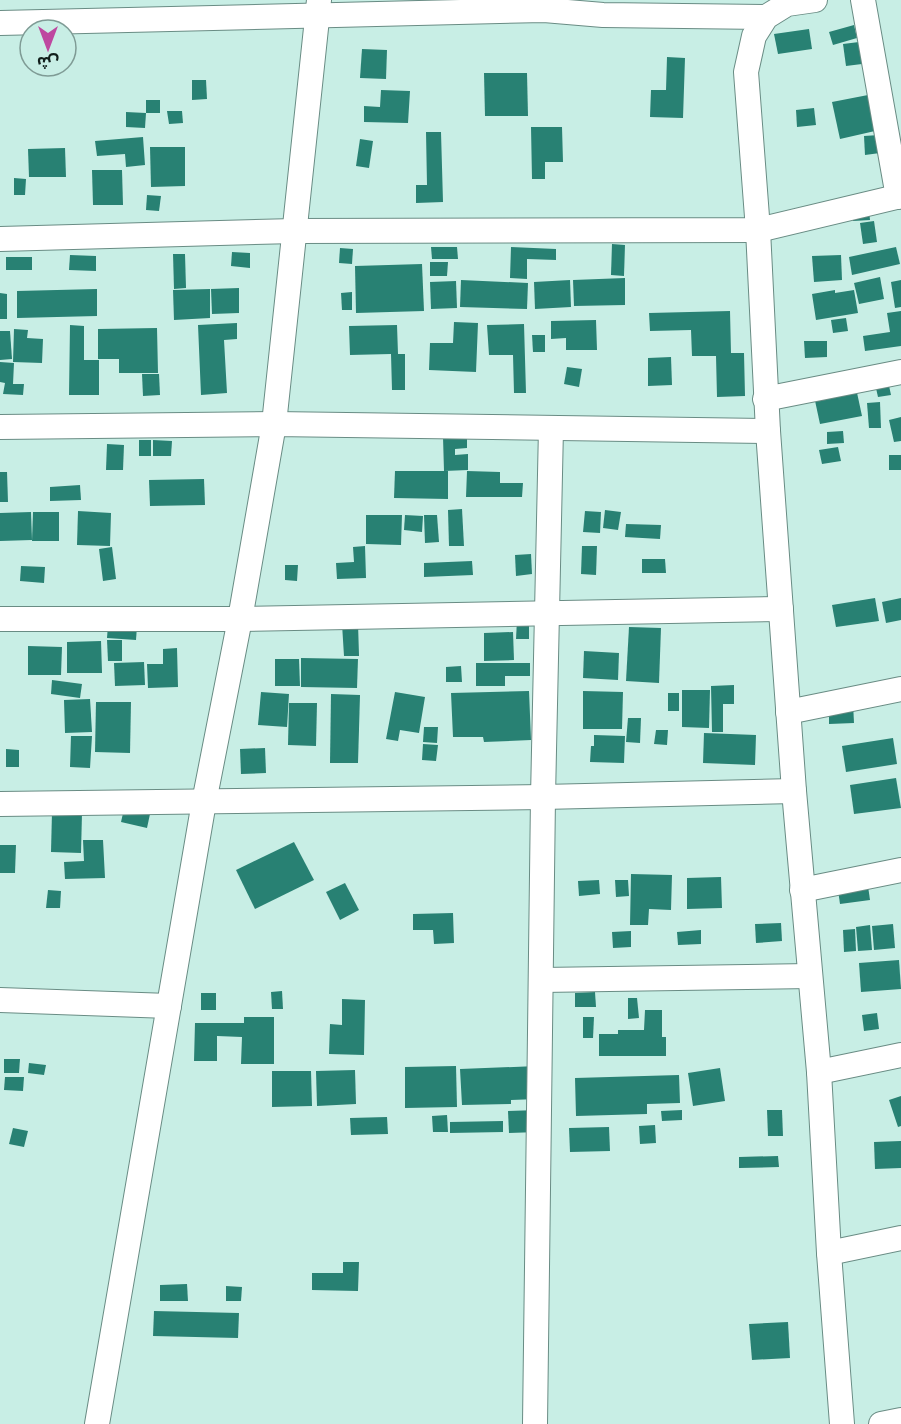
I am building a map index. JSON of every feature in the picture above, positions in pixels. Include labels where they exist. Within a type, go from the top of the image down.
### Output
[{"type":"street","points":[[815,0],[787,4],[766,17],[754,36],[746,72],[758,230],[765,399],[802,891],[819,1072],[829,1253],[842,1424]]},
{"type":"street","points":[[0,239],[295,231],[758,230],[900,197],[863,0]]},
{"type":"street","points":[[0,24],[319,8],[544,5],[603,15],[766,17]]},
{"type":"street","points":[[97,1424],[204,802],[240,619],[274,424],[319,8]]},
{"type":"street","points":[[765,399],[901,372]]},
{"type":"street","points":[[0,427],[274,424],[768,431]]},
{"type":"street","points":[[535,1424],[543,797],[551,428]]},
{"type":"street","points":[[0,619],[240,619],[781,609]]},
{"type":"street","points":[[788,712],[901,689]]},
{"type":"street","points":[[0,804],[543,797],[794,791]]},
{"type":"street","points":[[802,891],[901,870]]},
{"type":"street","points":[[541,980],[810,976]]},
{"type":"street","points":[[0,1000],[169,1006]]},
{"type":"street","points":[[819,1072],[901,1055]]},
{"type":"street","points":[[829,1253],[901,1238]]},
{"type":"street","points":[[881,1424],[901,1420]]},
{"type":"building","points":[[854,25],[857,38],[833,45],[829,32]]},
{"type":"building","points":[[809,29],[812,49],[778,54],[774,34]]},
{"type":"building","points":[[859,42],[862,64],[846,66],[843,44]]},
{"type":"building","points":[[362,49],[387,50],[386,79],[360,78]]},
{"type":"building","points":[[667,57],[685,58],[683,118],[650,117],[651,90],[666,90]]},
{"type":"building","points":[[484,73],[527,73],[528,116],[485,116]]},
{"type":"building","points":[[192,80],[206,80],[207,99],[192,100]]},
{"type":"building","points":[[381,90],[410,91],[408,123],[364,122],[364,106],[380,107]]},
{"type":"building","points":[[868,95],[875,131],[840,139],[832,102]]},
{"type":"building","points":[[146,100],[160,100],[160,113],[146,113]]},
{"type":"building","points":[[814,108],[816,125],[797,127],[796,110]]},
{"type":"building","points":[[167,111],[182,111],[183,123],[169,124]]},
{"type":"building","points":[[126,112],[146,113],[145,128],[126,127]]},
{"type":"building","points":[[531,127],[562,127],[563,162],[545,162],[545,179],[532,179]]},
{"type":"building","points":[[426,132],[441,132],[443,202],[416,203],[416,185],[427,185]]},
{"type":"building","points":[[879,135],[880,153],[865,155],[864,136]]},
{"type":"building","points":[[143,137],[145,165],[126,167],[125,154],[97,156],[95,141]]},
{"type":"building","points":[[360,139],[373,141],[369,168],[356,166]]},
{"type":"building","points":[[150,147],[185,147],[185,186],[151,187]]},
{"type":"building","points":[[65,148],[66,177],[29,177],[28,149]]},
{"type":"building","points":[[92,170],[122,170],[123,205],[93,205]]},
{"type":"building","points":[[14,178],[26,179],[25,195],[14,195]]},
{"type":"building","points":[[147,195],[161,196],[159,211],[146,210]]},
{"type":"building","points":[[869,210],[870,220],[853,221],[852,211]]},
{"type":"building","points":[[874,221],[877,242],[863,244],[860,223]]},
{"type":"building","points":[[612,244],[625,245],[624,276],[611,275]]},
{"type":"building","points":[[431,247],[457,247],[458,259],[432,259]]},
{"type":"building","points":[[511,247],[556,249],[556,260],[527,259],[527,279],[510,278]]},
{"type":"building","points":[[896,247],[900,264],[852,275],[849,257]]},
{"type":"building","points":[[340,248],[353,249],[352,264],[339,263]]},
{"type":"building","points":[[232,252],[250,253],[250,268],[231,266]]},
{"type":"building","points":[[173,254],[185,254],[186,288],[174,289]]},
{"type":"building","points":[[70,255],[96,256],[96,271],[69,270]]},
{"type":"building","points":[[841,255],[842,280],[814,282],[812,256]]},
{"type":"building","points":[[6,257],[32,257],[32,270],[6,270]]},
{"type":"building","points":[[430,262],[448,262],[447,276],[430,276]]},
{"type":"building","points":[[422,264],[424,311],[356,313],[355,266]]},
{"type":"building","points":[[880,277],[884,299],[859,304],[854,283]]},
{"type":"building","points":[[625,278],[625,305],[574,306],[573,280]]},
{"type":"building","points":[[461,280],[528,283],[527,309],[460,307]]},
{"type":"building","points":[[570,280],[571,307],[535,309],[534,282]]},
{"type":"building","points":[[901,280],[901,307],[895,308],[891,282]]},
{"type":"building","points":[[456,281],[457,308],[431,309],[430,282]]},
{"type":"building","points":[[239,288],[239,313],[212,314],[211,289]]},
{"type":"building","points":[[97,289],[97,316],[17,318],[17,291]]},
{"type":"building","points":[[210,289],[210,318],[174,320],[173,290]]},
{"type":"building","points":[[835,290],[835,293],[854,290],[858,313],[816,320],[812,294]]},
{"type":"building","points":[[352,292],[352,310],[342,310],[341,293]]},
{"type":"building","points":[[0,293],[7,294],[7,319],[0,319]]},
{"type":"building","points":[[730,311],[731,353],[744,353],[745,396],[717,397],[716,356],[692,356],[691,330],[650,331],[649,313]]},
{"type":"building","points":[[901,311],[901,346],[865,351],[863,336],[890,332],[887,313]]},
{"type":"building","points":[[846,318],[848,331],[833,333],[831,320]]},
{"type":"building","points":[[596,320],[597,350],[566,350],[566,338],[551,339],[551,321]]},
{"type":"building","points":[[454,322],[478,323],[476,372],[429,370],[430,343],[453,343]]},
{"type":"building","points":[[237,323],[237,339],[224,340],[227,393],[201,395],[198,325]]},
{"type":"building","points":[[524,324],[526,393],[514,393],[513,355],[489,355],[487,325]]},
{"type":"building","points":[[70,325],[84,326],[84,360],[99,360],[99,395],[69,395]]},
{"type":"building","points":[[397,325],[398,354],[405,354],[405,390],[392,390],[391,354],[350,355],[349,326]]},
{"type":"building","points":[[157,328],[158,373],[119,373],[119,359],[98,359],[98,329]]},
{"type":"building","points":[[14,329],[28,330],[27,338],[43,339],[42,363],[13,362]]},
{"type":"building","points":[[0,331],[10,331],[12,359],[0,360]]},
{"type":"building","points":[[532,335],[545,335],[545,352],[533,352]]},
{"type":"building","points":[[804,341],[827,341],[827,357],[805,358]]},
{"type":"building","points":[[671,357],[672,385],[648,386],[648,358]]},
{"type":"building","points":[[0,362],[14,363],[13,384],[24,384],[23,395],[3,394],[5,383],[0,382]]},
{"type":"building","points":[[567,367],[582,369],[579,387],[564,384]]},
{"type":"building","points":[[142,374],[159,374],[160,395],[143,396]]},
{"type":"building","points":[[888,381],[891,395],[878,397],[875,384]]},
{"type":"building","points":[[856,388],[862,416],[820,424],[814,396]]},
{"type":"building","points":[[880,402],[881,428],[869,428],[867,403]]},
{"type":"building","points":[[901,417],[901,441],[894,442],[889,420]]},
{"type":"building","points":[[843,431],[844,443],[827,444],[827,432]]},
{"type":"building","points":[[467,436],[467,448],[455,449],[455,455],[468,454],[468,470],[444,471],[443,437]]},
{"type":"building","points":[[139,440],[151,440],[151,456],[139,456]]},
{"type":"building","points":[[153,440],[172,441],[171,456],[153,456]]},
{"type":"building","points":[[107,444],[124,445],[123,470],[106,470]]},
{"type":"building","points":[[838,447],[841,461],[822,464],[819,450]]},
{"type":"building","points":[[889,455],[901,455],[901,470],[889,470]]},
{"type":"building","points":[[395,471],[448,471],[448,499],[394,498]]},
{"type":"building","points":[[467,471],[500,472],[500,483],[523,483],[522,497],[466,497]]},
{"type":"building","points":[[0,472],[7,472],[8,502],[0,502]]},
{"type":"building","points":[[204,479],[205,505],[150,506],[149,480]]},
{"type":"building","points":[[80,485],[81,500],[50,501],[50,487]]},
{"type":"building","points":[[462,509],[464,546],[449,546],[448,510]]},
{"type":"building","points":[[605,510],[621,512],[618,530],[603,528]]},
{"type":"building","points":[[78,511],[111,513],[110,546],[77,545]]},
{"type":"building","points":[[585,511],[601,512],[600,533],[583,532]]},
{"type":"building","points":[[31,512],[32,540],[0,541],[0,513]]},
{"type":"building","points":[[33,512],[59,512],[59,541],[32,541]]},
{"type":"building","points":[[366,515],[402,515],[401,545],[366,544]]},
{"type":"building","points":[[405,515],[423,516],[422,532],[404,530]]},
{"type":"building","points":[[424,515],[437,515],[439,542],[425,543]]},
{"type":"building","points":[[626,524],[661,525],[660,539],[625,537]]},
{"type":"building","points":[[365,546],[366,578],[337,579],[336,563],[354,562],[353,547]]},
{"type":"building","points":[[582,546],[597,546],[596,575],[581,574]]},
{"type":"building","points":[[112,547],[116,579],[103,581],[99,549]]},
{"type":"building","points":[[531,554],[532,574],[516,576],[515,555]]},
{"type":"building","points":[[642,559],[665,559],[666,573],[642,573]]},
{"type":"building","points":[[472,561],[473,575],[424,577],[424,563]]},
{"type":"building","points":[[285,565],[298,565],[297,581],[285,580]]},
{"type":"building","points":[[21,566],[45,567],[44,583],[20,581]]},
{"type":"building","points":[[875,598],[879,621],[836,627],[832,605]]},
{"type":"building","points":[[901,598],[901,620],[886,623],[882,602]]},
{"type":"building","points":[[517,620],[529,620],[529,639],[516,639]]},
{"type":"building","points":[[358,623],[359,656],[344,656],[342,624]]},
{"type":"building","points":[[108,625],[137,626],[136,640],[107,638]]},
{"type":"building","points":[[629,627],[661,628],[659,683],[626,681]]},
{"type":"building","points":[[513,632],[514,660],[484,661],[484,633]]},
{"type":"building","points":[[107,640],[122,640],[122,661],[108,661]]},
{"type":"building","points":[[101,641],[102,673],[67,673],[67,642]]},
{"type":"building","points":[[28,646],[62,647],[61,675],[28,675]]},
{"type":"building","points":[[177,648],[178,687],[148,688],[147,664],[163,664],[163,649]]},
{"type":"building","points":[[584,651],[619,653],[618,680],[583,678]]},
{"type":"building","points":[[301,658],[358,659],[357,688],[301,687]]},
{"type":"building","points":[[275,659],[299,659],[300,686],[275,686]]},
{"type":"building","points":[[144,662],[145,685],[115,686],[114,663]]},
{"type":"building","points":[[476,663],[530,663],[530,676],[505,676],[505,686],[476,686]]},
{"type":"building","points":[[461,666],[462,682],[446,682],[446,667]]},
{"type":"building","points":[[52,680],[82,684],[80,698],[51,694]]},
{"type":"building","points":[[734,685],[734,704],[723,704],[723,732],[712,732],[711,686]]},
{"type":"building","points":[[682,690],[710,690],[709,728],[682,727]]},
{"type":"building","points":[[529,691],[531,740],[484,742],[483,737],[453,737],[451,693]]},
{"type":"building","points":[[583,691],[623,692],[622,729],[583,729]]},
{"type":"building","points":[[261,692],[289,694],[287,727],[258,725]]},
{"type":"building","points":[[395,692],[425,697],[419,733],[400,730],[398,741],[386,739]]},
{"type":"building","points":[[668,693],[679,693],[679,711],[668,711]]},
{"type":"building","points":[[331,694],[360,695],[358,763],[330,763]]},
{"type":"building","points":[[90,699],[92,732],[65,733],[64,700]]},
{"type":"building","points":[[96,702],[131,702],[130,753],[95,752]]},
{"type":"building","points":[[289,703],[317,703],[316,746],[288,745]]},
{"type":"building","points":[[853,703],[854,723],[829,724],[829,704]]},
{"type":"building","points":[[628,718],[641,718],[640,743],[626,742]]},
{"type":"building","points":[[424,727],[438,727],[437,743],[423,742]]},
{"type":"building","points":[[656,730],[668,730],[667,745],[654,744]]},
{"type":"building","points":[[704,733],[756,735],[755,765],[703,763]]},
{"type":"building","points":[[594,735],[625,736],[624,763],[590,762]]},
{"type":"building","points":[[71,736],[92,736],[90,768],[70,767]]},
{"type":"building","points":[[893,738],[897,764],[846,772],[842,746]]},
{"type":"building","points":[[423,744],[438,745],[436,761],[422,760]]},
{"type":"building","points":[[265,748],[266,773],[241,774],[240,749]]},
{"type":"building","points":[[6,749],[19,750],[19,767],[6,767]]},
{"type":"building","points":[[896,778],[901,808],[854,814],[850,785]]},
{"type":"building","points":[[124,809],[150,814],[147,828],[121,822]]},
{"type":"building","points":[[52,812],[82,813],[81,853],[51,852]]},
{"type":"building","points":[[83,840],[103,840],[105,878],[65,879],[64,862],[84,861]]},
{"type":"building","points":[[294,842],[314,880],[255,909],[236,870]]},
{"type":"building","points":[[0,845],[16,845],[15,873],[0,873]]},
{"type":"building","points":[[631,874],[672,875],[671,910],[649,909],[648,925],[630,925]]},
{"type":"building","points":[[721,877],[722,908],[687,909],[687,878]]},
{"type":"building","points":[[599,880],[600,894],[579,896],[578,881]]},
{"type":"building","points":[[615,880],[628,880],[629,896],[616,897]]},
{"type":"building","points":[[345,883],[359,910],[340,920],[326,892]]},
{"type":"building","points":[[868,886],[870,900],[840,904],[838,890]]},
{"type":"building","points":[[48,890],[61,891],[60,908],[46,908]]},
{"type":"building","points":[[453,913],[454,943],[434,944],[433,930],[413,930],[413,914]]},
{"type":"building","points":[[781,923],[782,941],[756,943],[755,924]]},
{"type":"building","points":[[893,924],[895,948],[874,950],[872,926]]},
{"type":"building","points":[[870,925],[872,950],[858,951],[856,927]]},
{"type":"building","points":[[855,929],[856,951],[844,952],[843,930]]},
{"type":"building","points":[[701,930],[701,944],[678,945],[677,932]]},
{"type":"building","points":[[631,931],[631,947],[613,948],[612,932]]},
{"type":"building","points":[[899,960],[901,989],[861,992],[859,963]]},
{"type":"building","points":[[282,991],[283,1009],[272,1009],[271,992]]},
{"type":"building","points":[[595,992],[596,1007],[575,1007],[575,993]]},
{"type":"building","points":[[201,993],[216,993],[216,1010],[201,1010]]},
{"type":"building","points":[[628,998],[637,998],[639,1018],[628,1019]]},
{"type":"building","points":[[342,999],[365,1000],[364,1055],[329,1054],[330,1024],[342,1025]]},
{"type":"building","points":[[645,1010],[662,1010],[662,1037],[666,1037],[666,1056],[599,1056],[599,1034],[618,1034],[618,1030],[644,1030]]},
{"type":"building","points":[[877,1013],[879,1029],[864,1031],[862,1015]]},
{"type":"building","points":[[244,1017],[274,1017],[274,1064],[241,1064],[242,1037],[217,1036],[217,1061],[194,1061],[195,1023],[244,1023]]},
{"type":"building","points":[[583,1017],[594,1017],[593,1038],[583,1038]]},
{"type":"building","points":[[4,1059],[20,1059],[19,1073],[4,1073]]},
{"type":"building","points":[[29,1063],[46,1065],[44,1075],[28,1073]]},
{"type":"building","points":[[456,1066],[457,1107],[405,1108],[405,1067]]},
{"type":"building","points":[[537,1066],[538,1099],[511,1100],[511,1104],[462,1105],[460,1069]]},
{"type":"building","points":[[720,1068],[725,1101],[693,1106],[688,1073]]},
{"type":"building","points":[[355,1070],[356,1104],[317,1106],[316,1071]]},
{"type":"building","points":[[272,1071],[311,1071],[312,1106],[272,1107]]},
{"type":"building","points":[[679,1075],[680,1103],[647,1104],[647,1114],[576,1116],[575,1078]]},
{"type":"building","points":[[5,1077],[24,1077],[23,1091],[4,1090]]},
{"type":"building","points":[[901,1096],[901,1126],[898,1127],[889,1100]]},
{"type":"building","points":[[538,1110],[538,1132],[509,1133],[508,1111]]},
{"type":"building","points":[[682,1110],[682,1120],[662,1121],[661,1111]]},
{"type":"building","points":[[767,1110],[782,1110],[783,1136],[768,1136]]},
{"type":"building","points":[[447,1115],[448,1132],[433,1132],[432,1116]]},
{"type":"building","points":[[387,1117],[388,1134],[351,1135],[350,1118]]},
{"type":"building","points":[[503,1121],[503,1132],[450,1133],[450,1122]]},
{"type":"building","points":[[655,1125],[656,1143],[640,1144],[639,1126]]},
{"type":"building","points":[[609,1127],[610,1151],[570,1152],[569,1128]]},
{"type":"building","points":[[13,1128],[28,1131],[24,1147],[9,1144]]},
{"type":"building","points":[[901,1141],[901,1168],[875,1169],[874,1142]]},
{"type":"building","points":[[778,1156],[779,1167],[739,1168],[739,1157]]},
{"type":"building","points":[[343,1262],[359,1262],[358,1291],[312,1290],[312,1273],[343,1273]]},
{"type":"building","points":[[187,1284],[188,1301],[160,1301],[160,1285]]},
{"type":"building","points":[[226,1286],[242,1287],[241,1301],[226,1301]]},
{"type":"building","points":[[154,1311],[239,1313],[238,1338],[153,1336]]},
{"type":"building","points":[[788,1322],[790,1358],[752,1360],[749,1324]]}]
